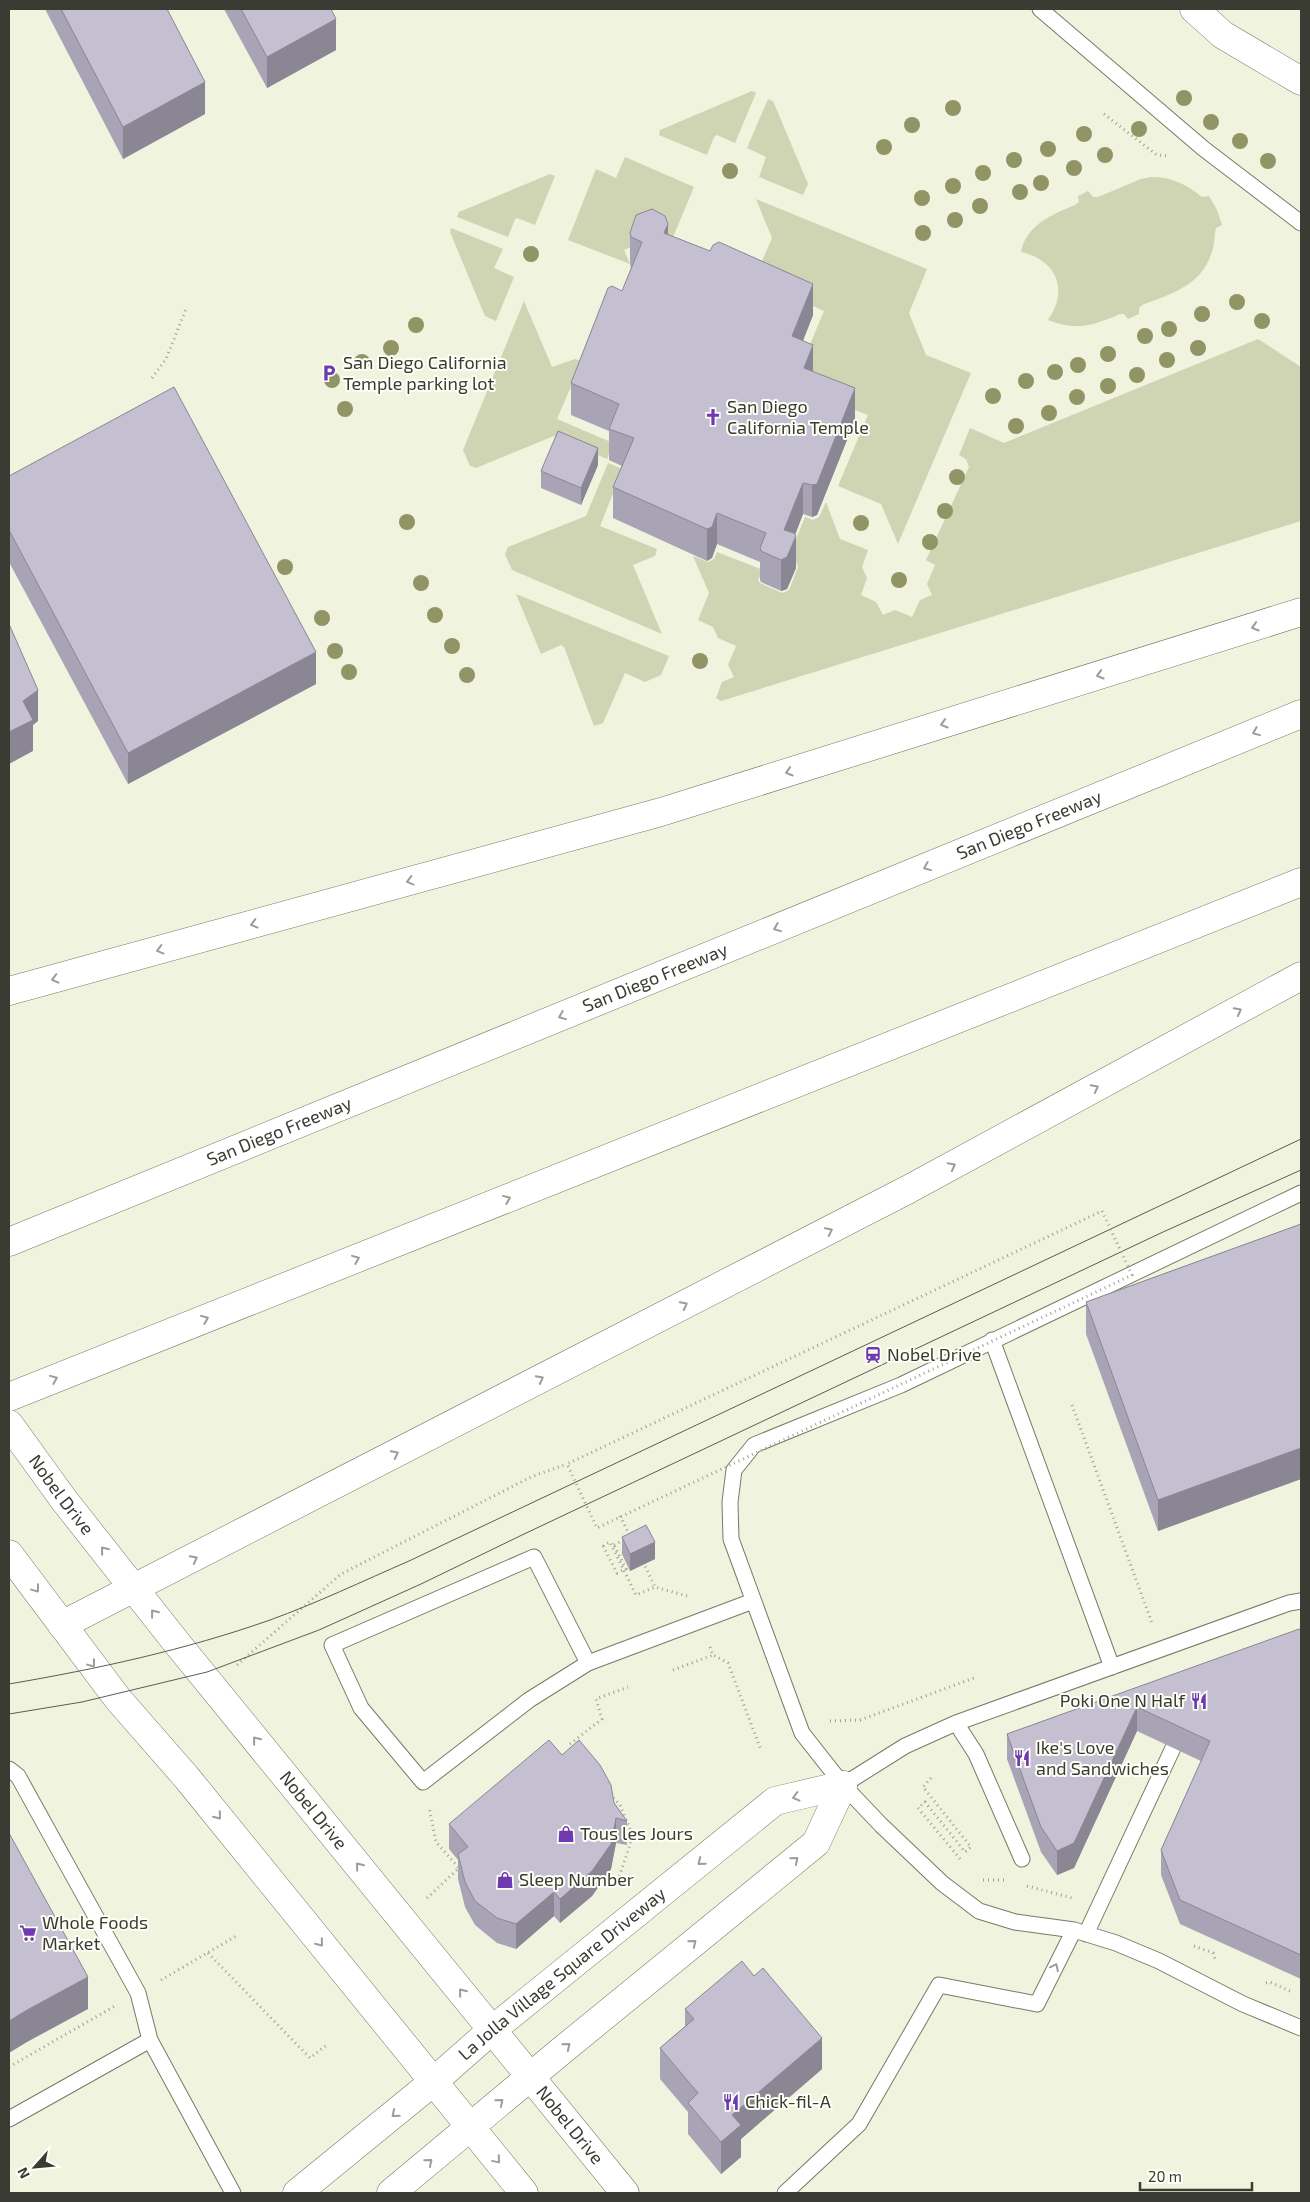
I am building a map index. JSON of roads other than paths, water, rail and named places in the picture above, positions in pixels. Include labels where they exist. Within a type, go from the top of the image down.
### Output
[{"type":"main road","points":[[1194,9],[1223,35],[1301,81]]},
{"type":"main road","points":[[9,991],[661,812],[1301,612]]},
{"type":"main road","name":"San Diego Freeway","points":[[9,1242],[1301,714]]},
{"type":"main road","points":[[9,1397],[1301,882]]},
{"type":"main road","points":[[62,1625],[909,1189],[1301,976]]},
{"type":"main road","name":"Nobel Drive","points":[[9,1424],[64,1500],[134,1588],[529,2078],[625,2193]]},
{"type":"main road","points":[[9,1554],[118,1700],[187,1778],[524,2193]]},
{"type":"main road","points":[[391,2193],[816,1843],[843,1785]]},
{"type":"main road","name":"La Jolla Village Square Driveway","points":[[296,2193],[432,2082],[492,2030],[775,1802],[843,1785]]},
{"type":"lane","points":[[1040,9],[1204,149],[1301,223]]},
{"type":"lane","points":[[1301,1193],[900,1385],[754,1444],[734,1470],[730,1502],[731,1539],[802,1733],[843,1785],[881,1825],[942,1883],[979,1911],[1015,1922],[1080,1932],[1116,1943],[1158,1961],[1243,2004],[1301,2028]]},
{"type":"lane","points":[[992,1340],[1112,1667]]},
{"type":"lane","points":[[588,1662],[534,1557],[332,1645],[361,1708],[423,1782],[529,1700],[588,1662],[753,1601]]},
{"type":"lane","name":"La Jolla Village Square Driveway","points":[[843,1785],[905,1746],[956,1723],[1289,1602],[1301,1602]]},
{"type":"lane","points":[[956,1723],[976,1754],[1022,1859]]},
{"type":"lane","points":[[785,2193],[858,2124],[940,1985],[1037,2004],[1080,1932],[1098,1908],[1173,1748]]},
{"type":"lane","points":[[9,1769],[18,1776],[138,1992],[150,2040],[233,2193]]},
{"type":"lane","points":[[9,2119],[150,2040]]},
{"type":"tram line","points":[[9,1684],[108,1665],[206,1641],[270,1620],[323,1599],[409,1561],[1301,1139]]},
{"type":"tram line","points":[[9,1714],[82,1702],[207,1672],[319,1630],[421,1584],[1163,1232],[1301,1170]]},
{"type":"place","name":"San Diego California Temple parking lot","points":[[329,373]]},
{"type":"place","name":"San Diego California Temple","points":[[713,417]]},
{"type":"place","name":"Nobel Drive","points":[[873,1355]]},
{"type":"place","name":"Poki One N Half","points":[[1199,1701]]},
{"type":"place","name":"Ike's Love and Sandwiches","points":[[1022,1758]]},
{"type":"place","name":"Tous les Jours","points":[[566,1834]]},
{"type":"place","name":"Sleep Number","points":[[505,1880]]},
{"type":"place","name":"Whole Foods Market","points":[[28,1933]]},
{"type":"place","name":"Chick-fil-A","points":[[731,2102]]}]
